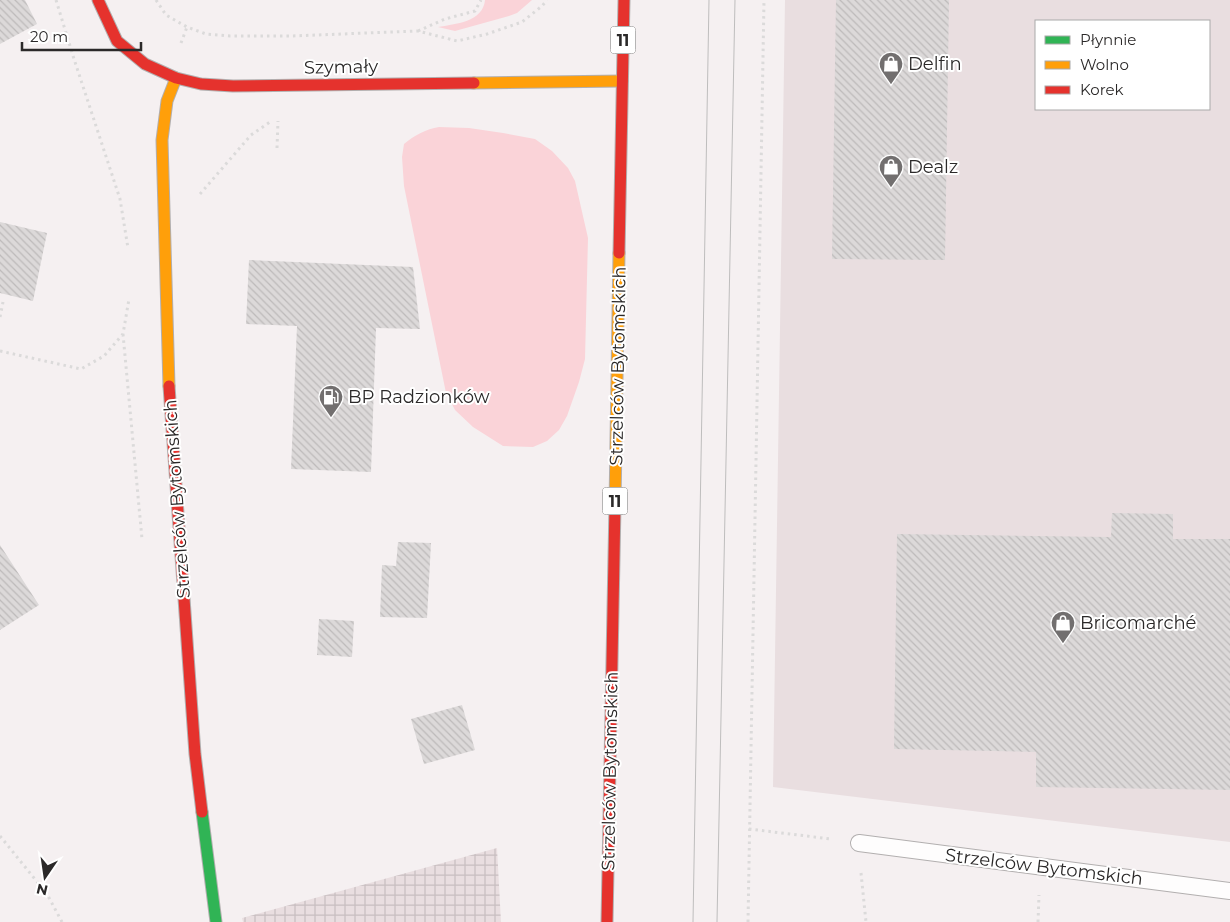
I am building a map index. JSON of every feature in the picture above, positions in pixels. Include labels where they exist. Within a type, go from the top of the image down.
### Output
[{"type":"main road","name":"Szymały","points":[[98,0],[117,41],[145,64],[176,78],[201,84],[234,86],[622,81]]},
{"type":"main road","name":"11","points":[[622,81],[624,0]]},
{"type":"main road","name":"Strzelców Bytomskich","points":[[176,78],[167,101],[162,140],[168,370],[195,754],[216,922]]},
{"type":"main road","name":"Strzelców Bytomskich","points":[[607,922],[622,81]]},
{"type":"lane","name":"Strzelców Bytomskich","points":[[859,843],[1230,891]]},
{"type":"path","points":[[56,0],[120,199],[129,257]]},
{"type":"path","points":[[156,0],[166,15],[187,27],[206,34],[282,36],[418,31],[457,41],[522,22],[547,0]]},
{"type":"path","points":[[418,31],[445,19],[475,11],[481,0]]},
{"type":"path","points":[[748,922],[764,0]]},
{"type":"path","points":[[196,198],[251,135],[278,115],[277,148]]},
{"type":"path","points":[[0,351],[81,369],[104,356],[123,334],[130,298]]},
{"type":"path","points":[[0,317],[4,302]]},
{"type":"path","points":[[749,829],[859,843],[866,922]]},
{"type":"path","points":[[0,836],[46,894],[62,922]]},
{"type":"shaded area","points":[[485,0],[532,0],[517,13],[509,16],[455,31],[438,27],[460,23],[474,17],[483,7]]},
{"type":"shaded area","points":[[785,0],[1230,0],[1230,842],[773,787]]},
{"type":"shaded area","points":[[439,127],[469,128],[535,139],[552,151],[568,168],[575,181],[588,238],[585,359],[567,416],[559,430],[547,441],[533,447],[503,446],[473,427],[455,410],[446,393],[404,186],[402,157],[404,144],[421,133]]},
{"type":"shaded area","points":[[497,848],[501,922],[243,922],[242,918]]},
{"type":"building","points":[[0,0],[25,0],[37,24],[0,44]]},
{"type":"building","points":[[836,0],[949,0],[945,260],[832,259]]},
{"type":"building","points":[[0,222],[47,233],[33,301],[0,293]]},
{"type":"building","points":[[249,260],[413,267],[420,329],[376,328],[371,472],[291,469],[297,326],[246,324]]},
{"type":"building","name":"Bricomarché","points":[[1112,513],[1173,514],[1173,539],[1230,539],[1230,790],[1036,787],[1036,752],[894,749],[897,534],[1111,537]]},
{"type":"building","points":[[398,542],[431,543],[427,618],[380,617],[382,565],[396,566]]},
{"type":"building","points":[[0,545],[39,605],[0,630]]},
{"type":"building","points":[[319,619],[354,621],[352,657],[317,655]]},
{"type":"building","points":[[462,705],[475,750],[424,764],[411,719]]},
{"type":"tram line","points":[[693,922],[709,0]]},
{"type":"tram line","points":[[717,922],[735,0]]},
{"type":"traffic: fast","points":[[202,812],[216,922]]},
{"type":"traffic: slow","points":[[169,386],[162,140],[167,101],[176,78]]},
{"type":"traffic: slow","points":[[474,83],[622,81]]},
{"type":"traffic: slow","points":[[615,505],[619,253]]},
{"type":"traffic: jam","points":[[98,0],[117,41],[145,64],[176,78],[201,84],[233,86],[474,83]]},
{"type":"traffic: jam","points":[[619,253],[624,0]]},
{"type":"traffic: jam","points":[[169,386],[195,754],[202,812]]},
{"type":"traffic: jam","points":[[607,922],[615,505]]},
{"type":"place","name":"Delfin","points":[[891,85]]},
{"type":"place","name":"Dealz","points":[[891,188]]},
{"type":"place","name":"BP Radzionków","points":[[331,418]]},
{"type":"place","name":"Bricomarché","points":[[1063,644]]}]
